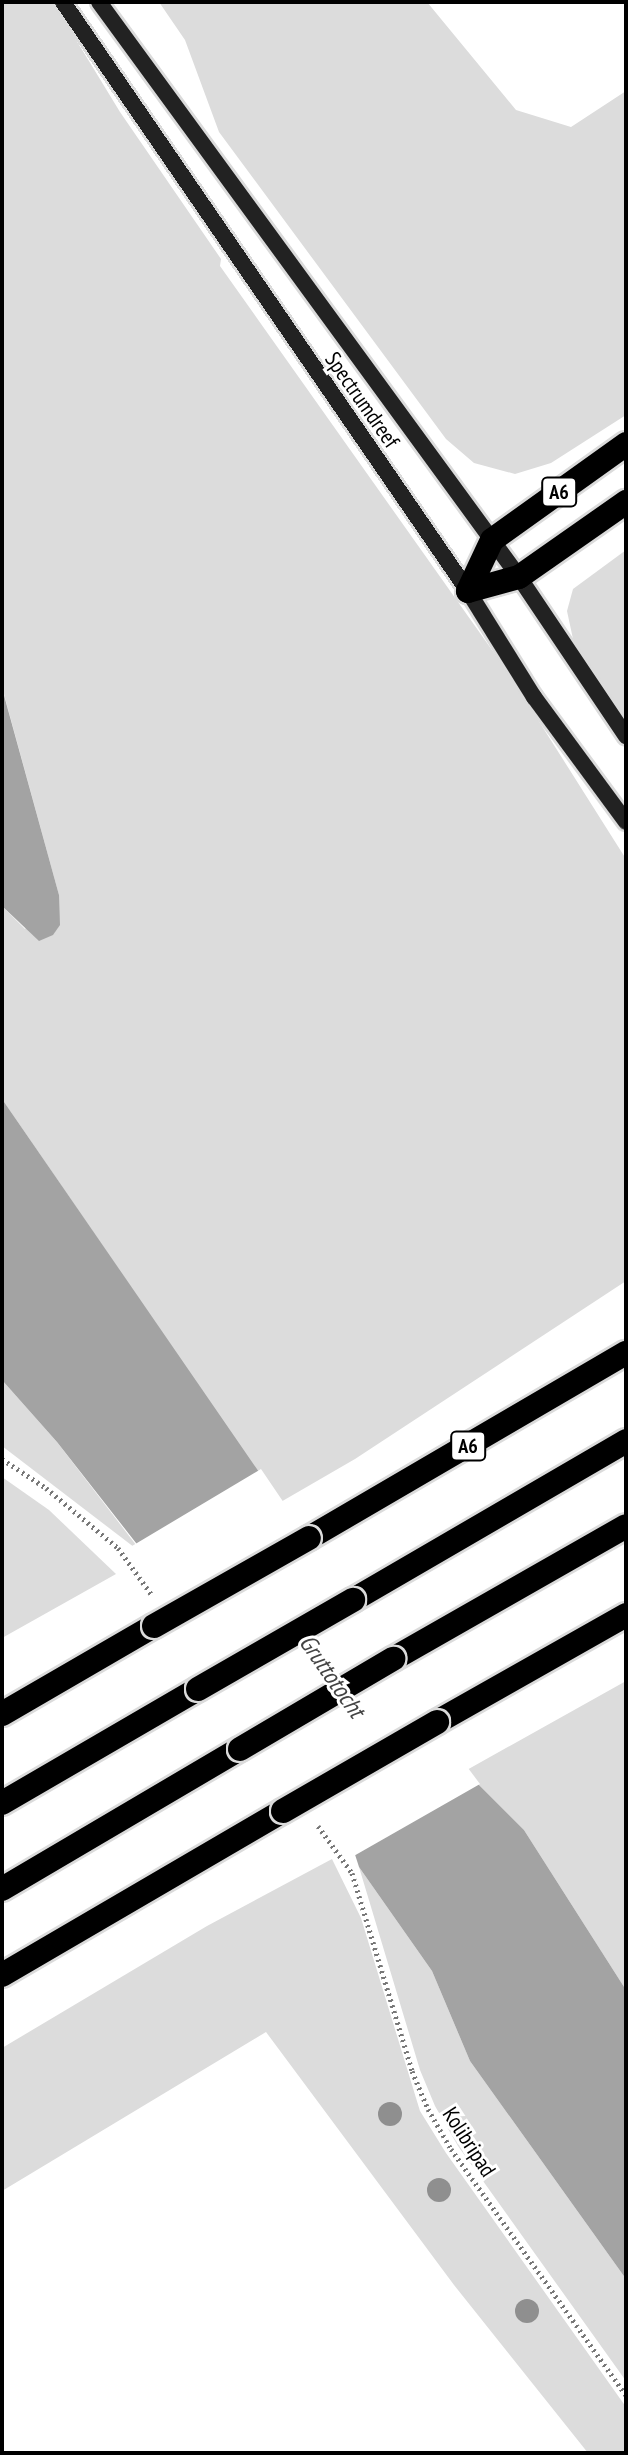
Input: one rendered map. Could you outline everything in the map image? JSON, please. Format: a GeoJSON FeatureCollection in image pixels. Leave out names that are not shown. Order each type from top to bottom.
{"type":"FeatureCollection","features":[{"type":"Feature","properties":{"kind":"highway","name":"A6"},"geometry":{"type":"LineString","coordinates":[[492,540],[626,444]]}},
{"type":"Feature","properties":{"kind":"highway","name":"A6"},"geometry":{"type":"LineString","coordinates":[[519,577],[626,502]]}},
{"type":"Feature","properties":{"kind":"highway"},"geometry":{"type":"LineString","coordinates":[[468,591],[492,540]]}},
{"type":"Feature","properties":{"kind":"highway"},"geometry":{"type":"LineString","coordinates":[[468,591],[519,577]]}},
{"type":"Feature","properties":{"kind":"highway","name":"A6"},"geometry":{"type":"LineString","coordinates":[[2,1714],[626,1353]]}},
{"type":"Feature","properties":{"kind":"highway"},"geometry":{"type":"LineString","coordinates":[[2,1803],[626,1441]]}},
{"type":"Feature","properties":{"kind":"highway"},"geometry":{"type":"LineString","coordinates":[[2,1889],[626,1526]]}},
{"type":"Feature","properties":{"kind":"highway"},"geometry":{"type":"LineString","coordinates":[[2,1975],[626,1615]]}},
{"type":"Feature","properties":{"kind":"main road","name":"Spectrumdreef"},"geometry":{"type":"LineString","coordinates":[[63,2],[468,591],[534,697],[626,822]]}},
{"type":"Feature","properties":{"kind":"main road","name":"Spectrumdreef"},"geometry":{"type":"LineString","coordinates":[[99,2],[519,577],[626,736]]}},
{"type":"Feature","properties":{"kind":"path","name":"Kolibripad"},"geometry":{"type":"LineString","coordinates":[[352,1873],[412,2071],[428,2109],[451,2149],[626,2395]]}},
{"type":"Feature","properties":{"kind":"shaded area"},"geometry":{"type":"Polygon","coordinates":[[[2,2],[53,2],[120,112],[221,259],[220,266],[509,674],[626,859],[626,1281],[355,1459],[279,1503],[2,1099],[2,906],[25,929],[59,895],[2,687],[2,2]]]}},
{"type":"Feature","properties":{"kind":"shaded area"},"geometry":{"type":"Polygon","coordinates":[[[159,2],[427,2],[516,110],[571,127],[626,91],[626,415],[551,463],[515,474],[474,463],[446,439],[219,132],[185,40],[159,2]]]}},
{"type":"Feature","properties":{"kind":"shaded area"},"geometry":{"type":"Polygon","coordinates":[[[626,550],[626,721],[573,639],[567,611],[573,589],[626,550]]]}},
{"type":"Feature","properties":{"kind":"shaded area"},"geometry":{"type":"Polygon","coordinates":[[[2,1380],[57,1442],[143,1554],[2,1446],[2,1380]]]}},
{"type":"Feature","properties":{"kind":"shaded area"},"geometry":{"type":"Polygon","coordinates":[[[2,1477],[49,1510],[116,1574],[2,1638],[2,1477]]]}},
{"type":"Feature","properties":{"kind":"shaded area"},"geometry":{"type":"Polygon","coordinates":[[[626,1681],[626,1990],[524,1830],[465,1771],[626,1681]]]}},
{"type":"Feature","properties":{"kind":"shaded area"},"geometry":{"type":"Polygon","coordinates":[[[332,1859],[361,1918],[420,2111],[446,2153],[626,2407],[626,2453],[588,2453],[454,2285],[266,2032],[2,2191],[2,2048],[207,1926],[332,1859]]]}},
{"type":"Feature","properties":{"kind":"shaded area"},"geometry":{"type":"Polygon","coordinates":[[[359,1867],[432,1971],[470,2061],[626,2279],[626,2381],[458,2146],[435,2106],[420,2070],[359,1867]]]}},
{"type":"Feature","properties":{"kind":"water"},"geometry":{"type":"Polygon","coordinates":[[[2,688],[59,895],[60,925],[53,935],[39,941],[2,906],[2,688]]]}},
{"type":"Feature","properties":{"kind":"water","name":"Gruttotocht"},"geometry":{"type":"Polygon","coordinates":[[[2,1099],[465,1771],[524,1830],[626,1990],[626,2279],[470,2061],[432,1971],[359,1867],[349,1836],[208,1635],[57,1442],[2,1380],[2,1099]]]}},
{"type":"Feature","properties":{"kind":"pier"},"geometry":{"type":"Polygon","coordinates":[[[261,1469],[423,1708],[480,1784],[352,1857],[345,1838],[204,1637],[153,1582],[132,1546],[261,1469]]]}}]}
